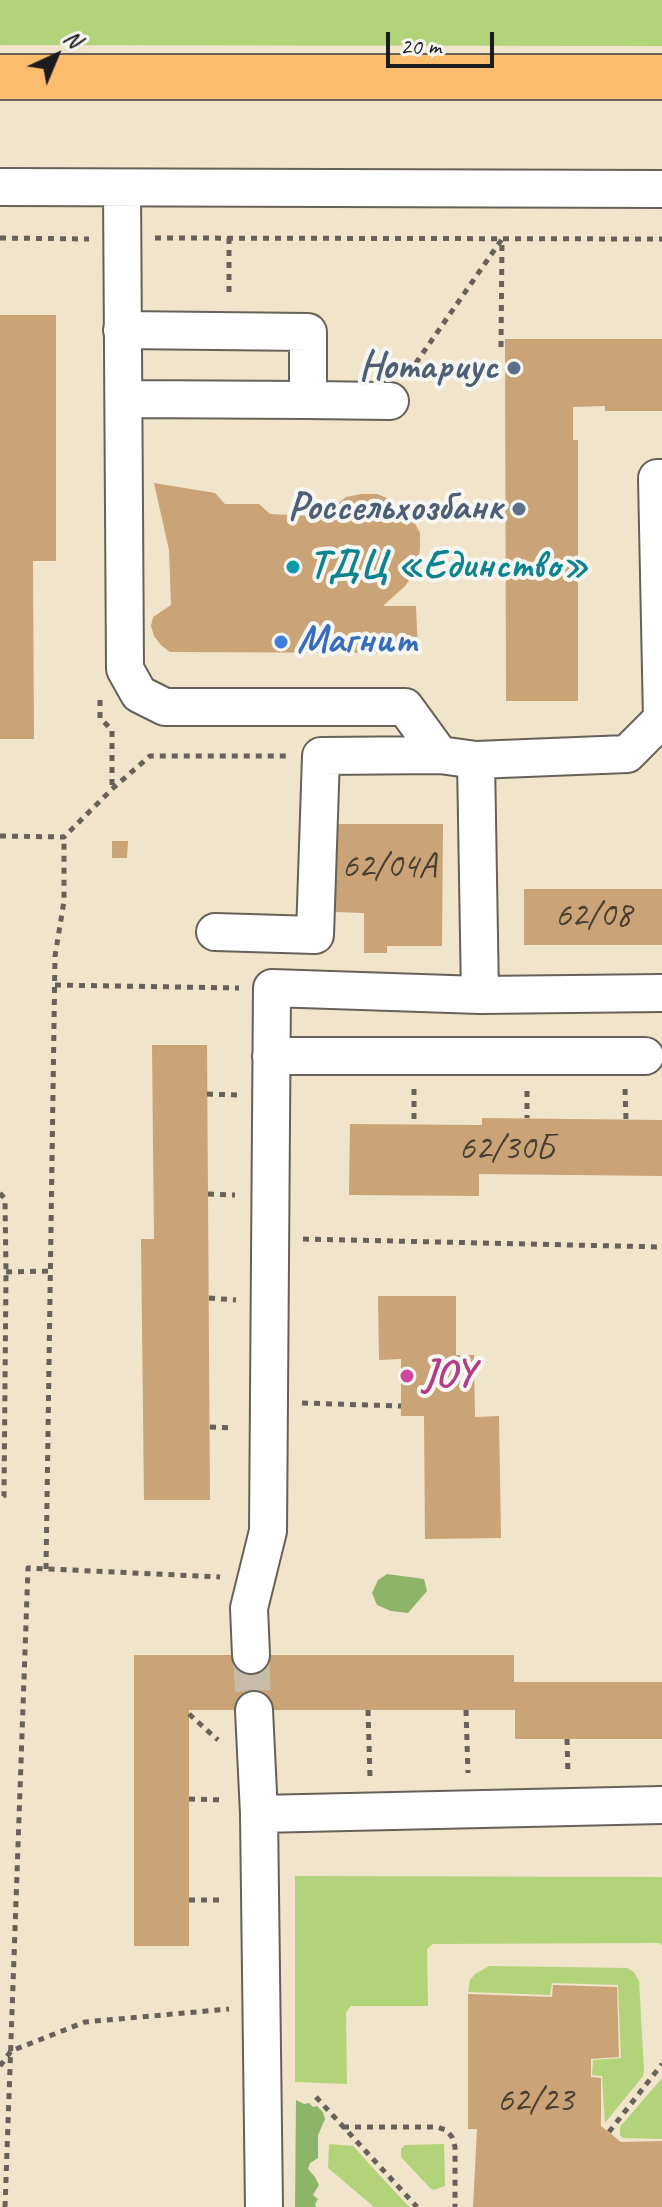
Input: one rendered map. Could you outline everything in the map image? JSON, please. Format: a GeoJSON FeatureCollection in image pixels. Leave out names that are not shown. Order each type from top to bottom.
{"type":"FeatureCollection","features":[{"type":"Feature","properties":{"kind":"main road"},"geometry":{"type":"LineString","coordinates":[[0,77],[662,77]]}},
{"type":"Feature","properties":{"kind":"street"},"geometry":{"type":"LineString","coordinates":[[0,187],[662,189]]}},
{"type":"Feature","properties":{"kind":"street"},"geometry":{"type":"LineString","coordinates":[[122,188],[125,669],[139,694],[165,707],[405,707],[440,755]]}},
{"type":"Feature","properties":{"kind":"street"},"geometry":{"type":"LineString","coordinates":[[122,330],[308,332],[308,400]]}},
{"type":"Feature","properties":{"kind":"street"},"geometry":{"type":"LineString","coordinates":[[124,399],[390,401]]}},
{"type":"Feature","properties":{"kind":"street"},"geometry":{"type":"LineString","coordinates":[[215,932],[315,935],[321,756],[440,755],[476,760],[627,754],[662,719],[657,478],[662,478]]}},
{"type":"Feature","properties":{"kind":"street"},"geometry":{"type":"LineString","coordinates":[[476,760],[480,995]]}},
{"type":"Feature","properties":{"kind":"street"},"geometry":{"type":"LineString","coordinates":[[251,1655],[249,1608],[268,1531],[272,988],[480,995],[662,993]]}},
{"type":"Feature","properties":{"kind":"street"},"geometry":{"type":"LineString","coordinates":[[271,1056],[645,1056]]}},
{"type":"Feature","properties":{"kind":"street"},"geometry":{"type":"LineString","coordinates":[[254,1710],[259,1814],[264,2207]]}},
{"type":"Feature","properties":{"kind":"street"},"geometry":{"type":"LineString","coordinates":[[259,1814],[662,1805]]}},
{"type":"Feature","properties":{"kind":"path"},"geometry":{"type":"LineString","coordinates":[[0,238],[662,239]]}},
{"type":"Feature","properties":{"kind":"path"},"geometry":{"type":"LineString","coordinates":[[229,238],[229,331]]}},
{"type":"Feature","properties":{"kind":"path"},"geometry":{"type":"LineString","coordinates":[[501,347],[502,239]]}},
{"type":"Feature","properties":{"kind":"path"},"geometry":{"type":"LineString","coordinates":[[390,401],[502,239]]}},
{"type":"Feature","properties":{"kind":"path"},"geometry":{"type":"LineString","coordinates":[[112,730],[112,789]]}},
{"type":"Feature","properties":{"kind":"path"},"geometry":{"type":"LineString","coordinates":[[46,1569],[55,956],[64,901],[64,837],[150,756],[321,756]]}},
{"type":"Feature","properties":{"kind":"path"},"geometry":{"type":"LineString","coordinates":[[0,836],[64,837]]}},
{"type":"Feature","properties":{"kind":"path"},"geometry":{"type":"LineString","coordinates":[[55,985],[272,988]]}},
{"type":"Feature","properties":{"kind":"path"},"geometry":{"type":"LineString","coordinates":[[0,1193],[5,1199],[6,1272],[4,1496],[0,1500]]}},
{"type":"Feature","properties":{"kind":"path"},"geometry":{"type":"LineString","coordinates":[[270,1238],[662,1247]]}},
{"type":"Feature","properties":{"kind":"path"},"geometry":{"type":"LineString","coordinates":[[6,1272],[51,1271]]}},
{"type":"Feature","properties":{"kind":"path"},"geometry":{"type":"LineString","coordinates":[[330,1403],[401,1406]]}},
{"type":"Feature","properties":{"kind":"path"},"geometry":{"type":"LineString","coordinates":[[5,2207],[28,1568],[257,1579]]}},
{"type":"Feature","properties":{"kind":"path"},"geometry":{"type":"LineString","coordinates":[[368,1710],[370,1812]]}},
{"type":"Feature","properties":{"kind":"path"},"geometry":{"type":"LineString","coordinates":[[466,1710],[469,1810]]}},
{"type":"Feature","properties":{"kind":"path"},"geometry":{"type":"LineString","coordinates":[[0,2066],[11,2051],[85,2022],[261,2006]]}},
{"type":"Feature","properties":{"kind":"path"},"geometry":{"type":"LineString","coordinates":[[609,2132],[662,2064]]}},
{"type":"Feature","properties":{"kind":"path"},"geometry":{"type":"LineString","coordinates":[[316,2097],[417,2207]]}},
{"type":"Feature","properties":{"kind":"path"},"geometry":{"type":"LineString","coordinates":[[343,2127],[437,2127],[446,2130],[455,2147],[455,2207]]}},
{"type":"Feature","properties":{"kind":"green space"},"geometry":{"type":"Polygon","coordinates":[[[0,0],[662,0],[662,46],[0,45],[0,0]]]}},
{"type":"Feature","properties":{"kind":"green space"},"geometry":{"type":"Polygon","coordinates":[[[387,1574],[424,1579],[427,1591],[408,1613],[377,1605],[372,1593],[378,1580],[387,1574]]]}},
{"type":"Feature","properties":{"kind":"green space"},"geometry":{"type":"Polygon","coordinates":[[[295,1876],[662,1877],[662,1945],[433,1944],[427,1949],[428,2006],[351,2006],[346,2012],[347,2084],[295,2082],[295,1876]]]}},
{"type":"Feature","properties":{"kind":"green space"},"geometry":{"type":"Polygon","coordinates":[[[489,1966],[627,1968],[634,1972],[639,1981],[643,2076],[605,2123],[602,2076],[592,2075],[593,2060],[621,2058],[618,1985],[552,1983],[550,1995],[468,1992],[470,1980],[489,1966]]]}},
{"type":"Feature","properties":{"kind":"green space"},"geometry":{"type":"Polygon","coordinates":[[[662,2078],[662,2139],[623,2138],[620,2127],[662,2078]]]}},
{"type":"Feature","properties":{"kind":"green space"},"geometry":{"type":"Polygon","coordinates":[[[296,2100],[317,2106],[325,2119],[318,2135],[318,2158],[310,2163],[308,2169],[319,2185],[313,2195],[318,2199],[316,2207],[295,2207],[296,2100]]]}},
{"type":"Feature","properties":{"kind":"green space"},"geometry":{"type":"Polygon","coordinates":[[[329,2144],[353,2146],[409,2207],[374,2207],[328,2168],[329,2144]]]}},
{"type":"Feature","properties":{"kind":"green space"},"geometry":{"type":"Polygon","coordinates":[[[444,2144],[445,2186],[434,2190],[401,2157],[401,2149],[405,2145],[444,2144]]]}},
{"type":"Feature","properties":{"kind":"building"},"geometry":{"type":"Polygon","coordinates":[[[0,315],[56,315],[56,561],[33,561],[34,739],[0,739],[0,315]]]}},
{"type":"Feature","properties":{"kind":"building"},"geometry":{"type":"Polygon","coordinates":[[[505,339],[662,339],[662,411],[605,411],[605,406],[573,407],[573,440],[578,440],[578,701],[506,701],[505,339]]]}},
{"type":"Feature","properties":{"kind":"building","name":"ТДЦ «Единство»"},"geometry":{"type":"Polygon","coordinates":[[[154,483],[215,493],[225,504],[259,504],[270,514],[312,516],[322,507],[333,508],[346,497],[361,494],[377,494],[392,500],[413,520],[420,533],[419,560],[405,586],[383,606],[416,606],[418,653],[170,652],[154,636],[151,626],[153,617],[171,605],[169,550],[154,483]]]}},
{"type":"Feature","properties":{"kind":"building"},"geometry":{"type":"Polygon","coordinates":[[[335,824],[443,824],[442,946],[387,946],[387,953],[364,953],[364,913],[335,912],[335,824]]]}},
{"type":"Feature","properties":{"kind":"building"},"geometry":{"type":"Polygon","coordinates":[[[112,841],[128,841],[127,858],[112,858],[112,841]]]}},
{"type":"Feature","properties":{"kind":"building"},"geometry":{"type":"Polygon","coordinates":[[[524,889],[662,889],[662,945],[524,945],[524,889]]]}},
{"type":"Feature","properties":{"kind":"building"},"geometry":{"type":"Polygon","coordinates":[[[152,1045],[207,1045],[210,1500],[144,1500],[141,1239],[154,1239],[152,1045]]]}},
{"type":"Feature","properties":{"kind":"building"},"geometry":{"type":"Polygon","coordinates":[[[482,1118],[662,1120],[662,1176],[479,1174],[479,1196],[349,1195],[350,1124],[482,1125],[482,1118]]]}},
{"type":"Feature","properties":{"kind":"building"},"geometry":{"type":"Polygon","coordinates":[[[378,1296],[456,1296],[456,1355],[474,1355],[475,1417],[499,1416],[501,1538],[425,1539],[424,1416],[401,1416],[401,1359],[379,1360],[378,1296]]]}},
{"type":"Feature","properties":{"kind":"building"},"geometry":{"type":"Polygon","coordinates":[[[134,1655],[514,1655],[514,1682],[662,1682],[662,1739],[515,1739],[515,1710],[189,1710],[189,1946],[134,1946],[134,1655]]]}},
{"type":"Feature","properties":{"kind":"building"},"geometry":{"type":"Polygon","coordinates":[[[553,1985],[617,1987],[619,2057],[591,2059],[591,2077],[601,2078],[601,2126],[621,2142],[662,2141],[662,2207],[473,2207],[477,2129],[468,2129],[468,1994],[552,1997],[553,1985]]]}},
{"type":"Feature","properties":{"kind":"tunnel"},"geometry":{"type":"LineString","coordinates":[[251,1655],[254,1710]]}},
{"type":"Feature","properties":{"kind":"place","name":"Нотариус"},"geometry":{"type":"Point","coordinates":[514,368]}},
{"type":"Feature","properties":{"kind":"place","name":"Россельхозбанк"},"geometry":{"type":"Point","coordinates":[519,509]}},
{"type":"Feature","properties":{"kind":"place","name":"ТДЦ «Единство»"},"geometry":{"type":"Point","coordinates":[293,567]}},
{"type":"Feature","properties":{"kind":"place","name":"Магнит"},"geometry":{"type":"Point","coordinates":[281,642]}},
{"type":"Feature","properties":{"kind":"place","name":"JOY"},"geometry":{"type":"Point","coordinates":[407,1376]}}]}
